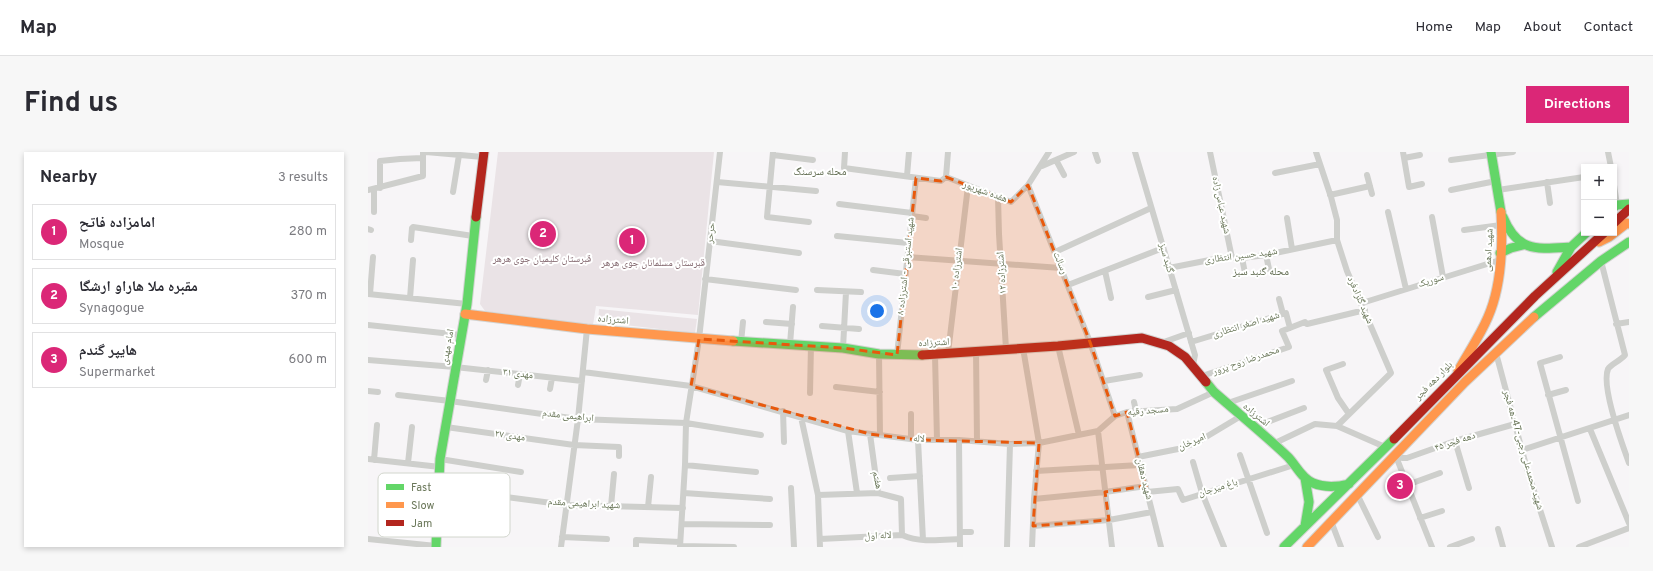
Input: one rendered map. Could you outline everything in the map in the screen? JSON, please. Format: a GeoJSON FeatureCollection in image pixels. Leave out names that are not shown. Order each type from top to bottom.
{"type":"FeatureCollection","features":[{"type":"Feature","properties":{"kind":"main road"},"geometry":{"type":"LineString","coordinates":[[1492,154],[1501,210]]}},
{"type":"Feature","properties":{"kind":"main road","name":"امام مهدی"},"geometry":{"type":"LineString","coordinates":[[439,473],[455,366],[467,304],[473,236],[484,155]]}},
{"type":"Feature","properties":{"kind":"main road"},"geometry":{"type":"LineString","coordinates":[[1617,206],[1629,204]]}},
{"type":"Feature","properties":{"kind":"main road"},"geometry":{"type":"LineString","coordinates":[[1617,220],[1629,209]]}},
{"type":"Feature","properties":{"kind":"main road","name":"شهید ادهمی"},"geometry":{"type":"LineString","coordinates":[[1457,373],[1488,318],[1495,295],[1500,256],[1501,210]]}},
{"type":"Feature","properties":{"kind":"main road","name":"شهید ادهمی"},"geometry":{"type":"LineString","coordinates":[[1501,210],[1505,223],[1512,236],[1523,245]]}},
{"type":"Feature","properties":{"kind":"main road"},"geometry":{"type":"LineString","coordinates":[[1589,248],[1609,237],[1627,223],[1629,224]]}},
{"type":"Feature","properties":{"kind":"main road"},"geometry":{"type":"LineString","coordinates":[[1551,281],[1571,247],[1583,236]]}},
{"type":"Feature","properties":{"kind":"main road","name":"بلوار دهه فجر"},"geometry":{"type":"LineString","coordinates":[[1284,547],[1349,484],[1457,373],[1551,281],[1601,236]]}},
{"type":"Feature","properties":{"kind":"main road"},"geometry":{"type":"LineString","coordinates":[[1307,547],[1465,382],[1545,306],[1601,261],[1629,242]]}},
{"type":"Feature","properties":{"kind":"main road"},"geometry":{"type":"LineString","coordinates":[[1500,256],[1507,248],[1515,246],[1523,245],[1538,248],[1571,247]]}},
{"type":"Feature","properties":{"kind":"main road","name":"اشترزاده"},"geometry":{"type":"LineString","coordinates":[[465,314],[699,339],[811,345],[897,355],[935,355],[1142,338],[1161,343],[1185,356],[1225,404],[1273,444],[1294,464],[1305,478],[1313,483],[1324,486],[1337,487],[1349,484]]}},
{"type":"Feature","properties":{"kind":"main road"},"geometry":{"type":"LineString","coordinates":[[1305,478],[1310,502],[1306,526]]}},
{"type":"Feature","properties":{"kind":"main road","name":"امام مهدی"},"geometry":{"type":"LineString","coordinates":[[436,537],[436,547]]}},
{"type":"Feature","properties":{"kind":"street"},"geometry":{"type":"LineString","coordinates":[[426,152],[459,155],[484,155]]}},
{"type":"Feature","properties":{"kind":"street","name":"حرحر"},"geometry":{"type":"LineString","coordinates":[[680,545],[684,493],[686,423],[699,339],[720,152]]}},
{"type":"Feature","properties":{"kind":"street"},"geometry":{"type":"LineString","coordinates":[[845,152],[844,168],[942,181],[946,177],[948,152]]}},
{"type":"Feature","properties":{"kind":"street"},"geometry":{"type":"LineString","coordinates":[[907,176],[909,152]]}},
{"type":"Feature","properties":{"kind":"street","name":"هفده شهریور"},"geometry":{"type":"LineString","coordinates":[[946,177],[1011,202],[1028,185],[1042,166],[1049,152]]}},
{"type":"Feature","properties":{"kind":"street"},"geometry":{"type":"LineString","coordinates":[[1042,166],[1074,152]]}},
{"type":"Feature","properties":{"kind":"street"},"geometry":{"type":"LineString","coordinates":[[1095,152],[1098,161]]}},
{"type":"Feature","properties":{"kind":"street","name":"گنبد سبز"},"geometry":{"type":"LineString","coordinates":[[1134,152],[1195,355],[1193,365]]}},
{"type":"Feature","properties":{"kind":"street","name":"شهید عباس زاده"},"geometry":{"type":"LineString","coordinates":[[1210,152],[1232,258]]}},
{"type":"Feature","properties":{"kind":"street","name":"شهید گلزادفرد"},"geometry":{"type":"LineString","coordinates":[[1316,152],[1337,220],[1337,240],[1347,271],[1391,373],[1337,426]]}},
{"type":"Feature","properties":{"kind":"street"},"geometry":{"type":"LineString","coordinates":[[1451,160],[1513,152]]}},
{"type":"Feature","properties":{"kind":"street"},"geometry":{"type":"LineString","coordinates":[[1608,152],[1610,164]]}},
{"type":"Feature","properties":{"kind":"street"},"geometry":{"type":"LineString","coordinates":[[808,222],[767,217],[773,154],[813,160]]}},
{"type":"Feature","properties":{"kind":"street"},"geometry":{"type":"LineString","coordinates":[[374,189],[423,176],[422,155],[400,155],[380,162],[374,189],[374,212]]}},
{"type":"Feature","properties":{"kind":"street"},"geometry":{"type":"LineString","coordinates":[[453,192],[459,155]]}},
{"type":"Feature","properties":{"kind":"street"},"geometry":{"type":"LineString","coordinates":[[1420,155],[1403,155],[1409,187],[1422,184]]}},
{"type":"Feature","properties":{"kind":"street"},"geometry":{"type":"LineString","coordinates":[[1056,160],[1064,175]]}},
{"type":"Feature","properties":{"kind":"street"},"geometry":{"type":"LineString","coordinates":[[1275,173],[1320,164]]}},
{"type":"Feature","properties":{"kind":"street"},"geometry":{"type":"LineString","coordinates":[[1367,175],[1372,194]]}},
{"type":"Feature","properties":{"kind":"street"},"geometry":{"type":"LineString","coordinates":[[1498,190],[1581,177]]}},
{"type":"Feature","properties":{"kind":"street","name":"شهید استبرقی - اشترزاده ۸"},"geometry":{"type":"LineString","coordinates":[[897,355],[916,178]]}},
{"type":"Feature","properties":{"kind":"street"},"geometry":{"type":"LineString","coordinates":[[1451,190],[1496,181]]}},
{"type":"Feature","properties":{"kind":"street"},"geometry":{"type":"LineString","coordinates":[[717,182],[816,191]]}},
{"type":"Feature","properties":{"kind":"street"},"geometry":{"type":"LineString","coordinates":[[1547,182],[1550,203]]}},
{"type":"Feature","properties":{"kind":"street","name":"رسالت"},"geometry":{"type":"LineString","coordinates":[[1028,185],[1090,342],[1116,416]]}},
{"type":"Feature","properties":{"kind":"street","name":"اشترزاده ۱۰"},"geometry":{"type":"LineString","coordinates":[[948,353],[968,186]]}},
{"type":"Feature","properties":{"kind":"street"},"geometry":{"type":"LineString","coordinates":[[1330,195],[1370,186]]}},
{"type":"Feature","properties":{"kind":"street","name":"اشترزاده ۱۲"},"geometry":{"type":"LineString","coordinates":[[998,197],[1006,349]]}},
{"type":"Feature","properties":{"kind":"street"},"geometry":{"type":"LineString","coordinates":[[839,204],[912,214],[926,218]]}},
{"type":"Feature","properties":{"kind":"street"},"geometry":{"type":"LineString","coordinates":[[1055,252],[1151,208]]}},
{"type":"Feature","properties":{"kind":"street"},"geometry":{"type":"LineString","coordinates":[[1388,212],[1406,289]]}},
{"type":"Feature","properties":{"kind":"street"},"geometry":{"type":"LineString","coordinates":[[1432,217],[1444,277]]}},
{"type":"Feature","properties":{"kind":"street"},"geometry":{"type":"LineString","coordinates":[[1286,218],[1292,249]]}},
{"type":"Feature","properties":{"kind":"street"},"geometry":{"type":"LineString","coordinates":[[1464,230],[1501,225]]}},
{"type":"Feature","properties":{"kind":"street"},"geometry":{"type":"LineString","coordinates":[[410,240],[412,228],[473,236]]}},
{"type":"Feature","properties":{"kind":"street"},"geometry":{"type":"LineString","coordinates":[[837,236],[908,243]]}},
{"type":"Feature","properties":{"kind":"street","name":"شهید حسین انتظاری"},"geometry":{"type":"LineString","coordinates":[[1169,268],[1225,257],[1242,258],[1266,255],[1337,240]]}},
{"type":"Feature","properties":{"kind":"street"},"geometry":{"type":"LineString","coordinates":[[710,241],[799,253]]}},
{"type":"Feature","properties":{"kind":"street"},"geometry":{"type":"LineString","coordinates":[[1068,285],[1163,248]]}},
{"type":"Feature","properties":{"kind":"street"},"geometry":{"type":"LineString","coordinates":[[1266,255],[1269,269]]}},
{"type":"Feature","properties":{"kind":"street","name":"سوریک"},"geometry":{"type":"LineString","coordinates":[[1362,303],[1444,277],[1500,256]]}},
{"type":"Feature","properties":{"kind":"street"},"geometry":{"type":"LineString","coordinates":[[373,257],[369,294],[467,304]]}},
{"type":"Feature","properties":{"kind":"street"},"geometry":{"type":"LineString","coordinates":[[907,258],[1061,268]]}},
{"type":"Feature","properties":{"kind":"street"},"geometry":{"type":"LineString","coordinates":[[1242,258],[1245,273]]}},
{"type":"Feature","properties":{"kind":"street"},"geometry":{"type":"LineString","coordinates":[[410,298],[413,260]]}},
{"type":"Feature","properties":{"kind":"street"},"geometry":{"type":"LineString","coordinates":[[1601,261],[1625,355],[1620,361],[1609,367],[1606,375],[1614,420],[1627,451],[1629,463]]}},
{"type":"Feature","properties":{"kind":"street"},"geometry":{"type":"LineString","coordinates":[[873,270],[905,274]]}},
{"type":"Feature","properties":{"kind":"street"},"geometry":{"type":"LineString","coordinates":[[1104,271],[1111,298]]}},
{"type":"Feature","properties":{"kind":"street"},"geometry":{"type":"LineString","coordinates":[[705,279],[796,290]]}},
{"type":"Feature","properties":{"kind":"street"},"geometry":{"type":"LineString","coordinates":[[817,290],[861,292]]}},
{"type":"Feature","properties":{"kind":"street"},"geometry":{"type":"LineString","coordinates":[[1148,296],[1176,290]]}},
{"type":"Feature","properties":{"kind":"street"},"geometry":{"type":"LineString","coordinates":[[843,348],[846,292]]}},
{"type":"Feature","properties":{"kind":"street"},"geometry":{"type":"LineString","coordinates":[[1279,299],[1283,314]]}},
{"type":"Feature","properties":{"kind":"street"},"geometry":{"type":"LineString","coordinates":[[790,344],[793,307]]}},
{"type":"Feature","properties":{"kind":"street"},"geometry":{"type":"LineString","coordinates":[[1290,328],[1365,310]]}},
{"type":"Feature","properties":{"kind":"street","name":"شهید اصغر انتظاری"},"geometry":{"type":"LineString","coordinates":[[1191,342],[1286,313],[1290,328]]}},
{"type":"Feature","properties":{"kind":"street"},"geometry":{"type":"LineString","coordinates":[[741,342],[743,322]]}},
{"type":"Feature","properties":{"kind":"street"},"geometry":{"type":"LineString","coordinates":[[766,322],[792,324]]}},
{"type":"Feature","properties":{"kind":"street"},"geometry":{"type":"LineString","coordinates":[[1616,324],[1629,322]]}},
{"type":"Feature","properties":{"kind":"street"},"geometry":{"type":"LineString","coordinates":[[368,325],[461,335]]}},
{"type":"Feature","properties":{"kind":"street"},"geometry":{"type":"LineString","coordinates":[[822,326],[859,329]]}},
{"type":"Feature","properties":{"kind":"street"},"geometry":{"type":"LineString","coordinates":[[561,547],[578,419],[587,328]]}},
{"type":"Feature","properties":{"kind":"street","name":"محمدرضا روح پرور"},"geometry":{"type":"LineString","coordinates":[[1202,376],[1289,347],[1282,331],[1290,328]]}},
{"type":"Feature","properties":{"kind":"street"},"geometry":{"type":"LineString","coordinates":[[1161,343],[1188,333]]}},
{"type":"Feature","properties":{"kind":"street"},"geometry":{"type":"LineString","coordinates":[[810,393],[811,345]]}},
{"type":"Feature","properties":{"kind":"street"},"geometry":{"type":"LineString","coordinates":[[1058,346],[1079,435]]}},
{"type":"Feature","properties":{"kind":"street"},"geometry":{"type":"LineString","coordinates":[[1023,348],[1039,443],[1034,499],[1032,547]]}},
{"type":"Feature","properties":{"kind":"street"},"geometry":{"type":"LineString","coordinates":[[976,351],[977,441]]}},
{"type":"Feature","properties":{"kind":"street","name":"شهید محمدعلی رجبی-47دهه فجر"},"geometry":{"type":"LineString","coordinates":[[1496,353],[1522,450],[1552,547]]}},
{"type":"Feature","properties":{"kind":"street"},"geometry":{"type":"LineString","coordinates":[[879,354],[880,435]]}},
{"type":"Feature","properties":{"kind":"street"},"geometry":{"type":"LineString","coordinates":[[935,355],[937,440]]}},
{"type":"Feature","properties":{"kind":"street"},"geometry":{"type":"LineString","coordinates":[[1560,357],[1540,363],[1578,501]]}},
{"type":"Feature","properties":{"kind":"street","name":"مهدی ۳۱"},"geometry":{"type":"LineString","coordinates":[[368,360],[455,366],[582,381]]}},
{"type":"Feature","properties":{"kind":"street"},"geometry":{"type":"LineString","coordinates":[[1343,364],[1326,370],[1338,398],[1350,414]]}},
{"type":"Feature","properties":{"kind":"street"},"geometry":{"type":"LineString","coordinates":[[486,380],[488,370]]}},
{"type":"Feature","properties":{"kind":"street","name":"لاله"},"geometry":{"type":"LineString","coordinates":[[582,372],[691,386],[783,411],[848,431],[915,440],[960,440],[1010,444],[1039,443]]}},
{"type":"Feature","properties":{"kind":"street"},"geometry":{"type":"LineString","coordinates":[[518,385],[520,374]]}},
{"type":"Feature","properties":{"kind":"street"},"geometry":{"type":"LineString","coordinates":[[1104,381],[1140,375]]}},
{"type":"Feature","properties":{"kind":"street"},"geometry":{"type":"LineString","coordinates":[[550,389],[552,378]]}},
{"type":"Feature","properties":{"kind":"street"},"geometry":{"type":"LineString","coordinates":[[1225,404],[1292,382]]}},
{"type":"Feature","properties":{"kind":"street"},"geometry":{"type":"LineString","coordinates":[[836,387],[880,392]]}},
{"type":"Feature","properties":{"kind":"street"},"geometry":{"type":"LineString","coordinates":[[1548,395],[1566,390]]}},
{"type":"Feature","properties":{"kind":"street"},"geometry":{"type":"LineString","coordinates":[[368,391],[378,392]]}},
{"type":"Feature","properties":{"kind":"street","name":"مسجد رقیه"},"geometry":{"type":"LineString","coordinates":[[1039,443],[1098,431],[1116,416],[1127,412],[1177,409],[1214,392]]}},
{"type":"Feature","properties":{"kind":"street","name":"ابراهیمی مقدم"},"geometry":{"type":"LineString","coordinates":[[398,395],[578,419],[686,423],[761,435]]}},
{"type":"Feature","properties":{"kind":"street"},"geometry":{"type":"LineString","coordinates":[[1134,402],[1136,411]]}},
{"type":"Feature","properties":{"kind":"street"},"geometry":{"type":"LineString","coordinates":[[1254,427],[1304,408]]}},
{"type":"Feature","properties":{"kind":"street"},"geometry":{"type":"LineString","coordinates":[[783,411],[784,442]]}},
{"type":"Feature","properties":{"kind":"street","name":"شهید دهقان"},"geometry":{"type":"LineString","coordinates":[[1127,412],[1161,547]]}},
{"type":"Feature","properties":{"kind":"street"},"geometry":{"type":"LineString","coordinates":[[911,414],[920,476],[923,540]]}},
{"type":"Feature","properties":{"kind":"street"},"geometry":{"type":"LineString","coordinates":[[1522,450],[1629,415]]}},
{"type":"Feature","properties":{"kind":"street","name":"امیرخان"},"geometry":{"type":"LineString","coordinates":[[1138,457],[1178,449],[1196,443],[1241,416]]}},
{"type":"Feature","properties":{"kind":"street"},"geometry":{"type":"LineString","coordinates":[[801,417],[818,495],[820,547]]}},
{"type":"Feature","properties":{"kind":"street"},"geometry":{"type":"LineString","coordinates":[[1273,444],[1315,424],[1337,426],[1385,447]]}},
{"type":"Feature","properties":{"kind":"street","name":"دهه فجر ۴۵"},"geometry":{"type":"LineString","coordinates":[[1396,454],[1402,458],[1408,458],[1455,441],[1515,424]]}},
{"type":"Feature","properties":{"kind":"street"},"geometry":{"type":"LineString","coordinates":[[377,425],[371,459],[408,463],[440,463],[521,472]]}},
{"type":"Feature","properties":{"kind":"street"},"geometry":{"type":"LineString","coordinates":[[408,463],[412,427]]}},
{"type":"Feature","properties":{"kind":"street","name":"مهدی ۲۷"},"geometry":{"type":"LineString","coordinates":[[446,427],[574,445],[619,447],[619,456]]}},
{"type":"Feature","properties":{"kind":"street"},"geometry":{"type":"LineString","coordinates":[[1590,429],[1629,523]]}},
{"type":"Feature","properties":{"kind":"street"},"geometry":{"type":"LineString","coordinates":[[848,431],[857,493]]}},
{"type":"Feature","properties":{"kind":"street"},"geometry":{"type":"LineString","coordinates":[[1098,431],[1112,547]]}},
{"type":"Feature","properties":{"kind":"street","name":"هفتم"},"geometry":{"type":"LineString","coordinates":[[870,434],[878,493],[901,498],[902,535]]}},
{"type":"Feature","properties":{"kind":"street"},"geometry":{"type":"LineString","coordinates":[[960,440],[960,547]]}},
{"type":"Feature","properties":{"kind":"street"},"geometry":{"type":"LineString","coordinates":[[1455,441],[1469,488]]}},
{"type":"Feature","properties":{"kind":"street"},"geometry":{"type":"LineString","coordinates":[[1007,547],[1010,444]]}},
{"type":"Feature","properties":{"kind":"street"},"geometry":{"type":"LineString","coordinates":[[1396,454],[1432,547]]}},
{"type":"Feature","properties":{"kind":"street"},"geometry":{"type":"LineString","coordinates":[[1240,455],[1266,533]]}},
{"type":"Feature","properties":{"kind":"street"},"geometry":{"type":"LineString","coordinates":[[1193,462],[1202,493],[1224,547]]}},
{"type":"Feature","properties":{"kind":"street","name":"باغ میرجان"},"geometry":{"type":"LineString","coordinates":[[1146,489],[1178,489],[1183,500],[1294,464]]}},
{"type":"Feature","properties":{"kind":"street"},"geometry":{"type":"LineString","coordinates":[[685,465],[756,472]]}},
{"type":"Feature","properties":{"kind":"street"},"geometry":{"type":"LineString","coordinates":[[1036,471],[1140,465]]}},
{"type":"Feature","properties":{"kind":"street"},"geometry":{"type":"LineString","coordinates":[[1407,485],[1440,473]]}},
{"type":"Feature","properties":{"kind":"street"},"geometry":{"type":"LineString","coordinates":[[611,506],[614,474]]}},
{"type":"Feature","properties":{"kind":"street"},"geometry":{"type":"LineString","coordinates":[[890,478],[920,476]]}},
{"type":"Feature","properties":{"kind":"street"},"geometry":{"type":"LineString","coordinates":[[648,507],[651,477]]}},
{"type":"Feature","properties":{"kind":"street"},"geometry":{"type":"LineString","coordinates":[[792,488],[794,547]]}},
{"type":"Feature","properties":{"kind":"street"},"geometry":{"type":"LineString","coordinates":[[1034,499],[1146,489]]}},
{"type":"Feature","properties":{"kind":"street"},"geometry":{"type":"LineString","coordinates":[[684,493],[770,499]]}},
{"type":"Feature","properties":{"kind":"street"},"geometry":{"type":"LineString","coordinates":[[818,495],[878,493]]}},
{"type":"Feature","properties":{"kind":"street"},"geometry":{"type":"LineString","coordinates":[[1357,494],[1378,537]]}},
{"type":"Feature","properties":{"kind":"street","name":"شهید ابراهیمی مقدم"},"geometry":{"type":"LineString","coordinates":[[510,497],[567,505],[683,508]]}},
{"type":"Feature","properties":{"kind":"street"},"geometry":{"type":"LineString","coordinates":[[1420,518],[1442,511]]}},
{"type":"Feature","properties":{"kind":"street"},"geometry":{"type":"LineString","coordinates":[[1033,526],[1109,520],[1152,512]]}},
{"type":"Feature","properties":{"kind":"street"},"geometry":{"type":"LineString","coordinates":[[1332,521],[1340,547]]}},
{"type":"Feature","properties":{"kind":"street"},"geometry":{"type":"LineString","coordinates":[[682,524],[770,525]]}},
{"type":"Feature","properties":{"kind":"street"},"geometry":{"type":"LineString","coordinates":[[1579,547],[1629,528]]}},
{"type":"Feature","properties":{"kind":"street"},"geometry":{"type":"LineString","coordinates":[[1498,529],[1503,547]]}},
{"type":"Feature","properties":{"kind":"street"},"geometry":{"type":"LineString","coordinates":[[960,532],[971,532]]}},
{"type":"Feature","properties":{"kind":"street","name":"لاله اول"},"geometry":{"type":"LineString","coordinates":[[820,539],[902,535],[911,539],[923,540],[960,539]]}},
{"type":"Feature","properties":{"kind":"street"},"geometry":{"type":"LineString","coordinates":[[562,537],[607,539]]}},
{"type":"Feature","properties":{"kind":"street"},"geometry":{"type":"LineString","coordinates":[[368,539],[436,547]]}},
{"type":"Feature","properties":{"kind":"street"},"geometry":{"type":"LineString","coordinates":[[1450,547],[1472,539]]}},
{"type":"Feature","properties":{"kind":"street"},"geometry":{"type":"LineString","coordinates":[[636,547],[636,540],[680,545],[734,547]]}},
{"type":"Feature","properties":{"kind":"street"},"geometry":{"type":"LineString","coordinates":[[936,540],[936,547]]}},
{"type":"Feature","properties":{"kind":"highlighted area"},"geometry":{"type":"Polygon","coordinates":[[[946,177],[1011,202],[1028,185],[1090,342],[1115,416],[1127,412],[1146,486],[1105,492],[1109,520],[1033,526],[1039,443],[918,440],[870,434],[691,386],[699,339],[843,348],[897,355],[916,178],[941,181],[946,177]]]}},
{"type":"Feature","properties":{"kind":"green space"},"geometry":{"type":"Polygon","coordinates":[[[498,152],[714,152],[698,315],[596,306],[593,325],[485,311],[480,304],[498,152]]]}},
{"type":"Feature","properties":{"kind":"green space"},"geometry":{"type":"Polygon","coordinates":[[[599,309],[697,319],[695,333],[598,322],[599,309]]]}},
{"type":"Feature","properties":{"kind":"traffic: fast"},"geometry":{"type":"LineString","coordinates":[[1491,152],[1501,212]]}},
{"type":"Feature","properties":{"kind":"traffic: fast"},"geometry":{"type":"LineString","coordinates":[[1617,205],[1629,204]]}},
{"type":"Feature","properties":{"kind":"traffic: fast"},"geometry":{"type":"LineString","coordinates":[[439,473],[440,459],[467,304],[476,217]]}},
{"type":"Feature","properties":{"kind":"traffic: fast"},"geometry":{"type":"LineString","coordinates":[[1503,217],[1509,229],[1522,243],[1538,248],[1571,247]]}},
{"type":"Feature","properties":{"kind":"traffic: fast"},"geometry":{"type":"LineString","coordinates":[[1557,272],[1571,247],[1583,236]]}},
{"type":"Feature","properties":{"kind":"traffic: fast"},"geometry":{"type":"LineString","coordinates":[[1534,317],[1601,261],[1629,242]]}},
{"type":"Feature","properties":{"kind":"traffic: fast"},"geometry":{"type":"LineString","coordinates":[[1500,253],[1523,245]]}},
{"type":"Feature","properties":{"kind":"traffic: fast"},"geometry":{"type":"LineString","coordinates":[[733,341],[843,348],[879,354],[922,355]]}},
{"type":"Feature","properties":{"kind":"traffic: fast"},"geometry":{"type":"LineString","coordinates":[[1206,382],[1214,392],[1288,457],[1302,475],[1309,481],[1318,485],[1326,486],[1349,484]]}},
{"type":"Feature","properties":{"kind":"traffic: fast"},"geometry":{"type":"LineString","coordinates":[[1284,547],[1394,439]]}},
{"type":"Feature","properties":{"kind":"traffic: fast"},"geometry":{"type":"LineString","coordinates":[[1305,478],[1309,502],[1305,526]]}},
{"type":"Feature","properties":{"kind":"traffic: fast"},"geometry":{"type":"LineString","coordinates":[[436,537],[436,547]]}},
{"type":"Feature","properties":{"kind":"traffic: slow"},"geometry":{"type":"LineString","coordinates":[[1458,371],[1478,338],[1493,305],[1499,279],[1502,239],[1501,212]]}},
{"type":"Feature","properties":{"kind":"traffic: slow"},"geometry":{"type":"LineString","coordinates":[[1599,242],[1609,237],[1627,223],[1629,224]]}},
{"type":"Feature","properties":{"kind":"traffic: slow"},"geometry":{"type":"LineString","coordinates":[[465,314],[587,329],[733,341]]}},
{"type":"Feature","properties":{"kind":"traffic: slow"},"geometry":{"type":"LineString","coordinates":[[1307,547],[1465,382],[1534,317]]}},
{"type":"Feature","properties":{"kind":"traffic: jam"},"geometry":{"type":"LineString","coordinates":[[476,217],[484,152]]}},
{"type":"Feature","properties":{"kind":"traffic: jam"},"geometry":{"type":"LineString","coordinates":[[1617,220],[1629,209]]}},
{"type":"Feature","properties":{"kind":"traffic: jam"},"geometry":{"type":"LineString","coordinates":[[1394,439],[1535,296],[1601,236]]}},
{"type":"Feature","properties":{"kind":"traffic: jam"},"geometry":{"type":"LineString","coordinates":[[922,355],[1058,346],[1142,338],[1169,346],[1185,357],[1206,382]]}},
{"type":"Feature","properties":{"kind":"place","name":"مقبره ملا هاراو ارشگا"},"geometry":{"type":"Point","coordinates":[543,234]}},
{"type":"Feature","properties":{"kind":"place","name":"امامزاده فاتح"},"geometry":{"type":"Point","coordinates":[632,241]}},
{"type":"Feature","properties":{"kind":"place","name":"هایپر گندم"},"geometry":{"type":"Point","coordinates":[1400,486]}},
{"type":"Feature","properties":{"kind":"district","name":"محله سرسنگ"},"geometry":{"type":"Point","coordinates":[820,172]}},
{"type":"Feature","properties":{"kind":"district","name":"محله گنبد سبز"},"geometry":{"type":"Point","coordinates":[1261,272]}},
{"type":"Feature","properties":{"kind":"park label","name":"قبرستان کلیمیان جوی هرهر"},"geometry":{"type":"Point","coordinates":[542,259]}},
{"type":"Feature","properties":{"kind":"park label","name":"قبرستان مسلمانان جوی هرهر"},"geometry":{"type":"Point","coordinates":[653,263]}}]}
